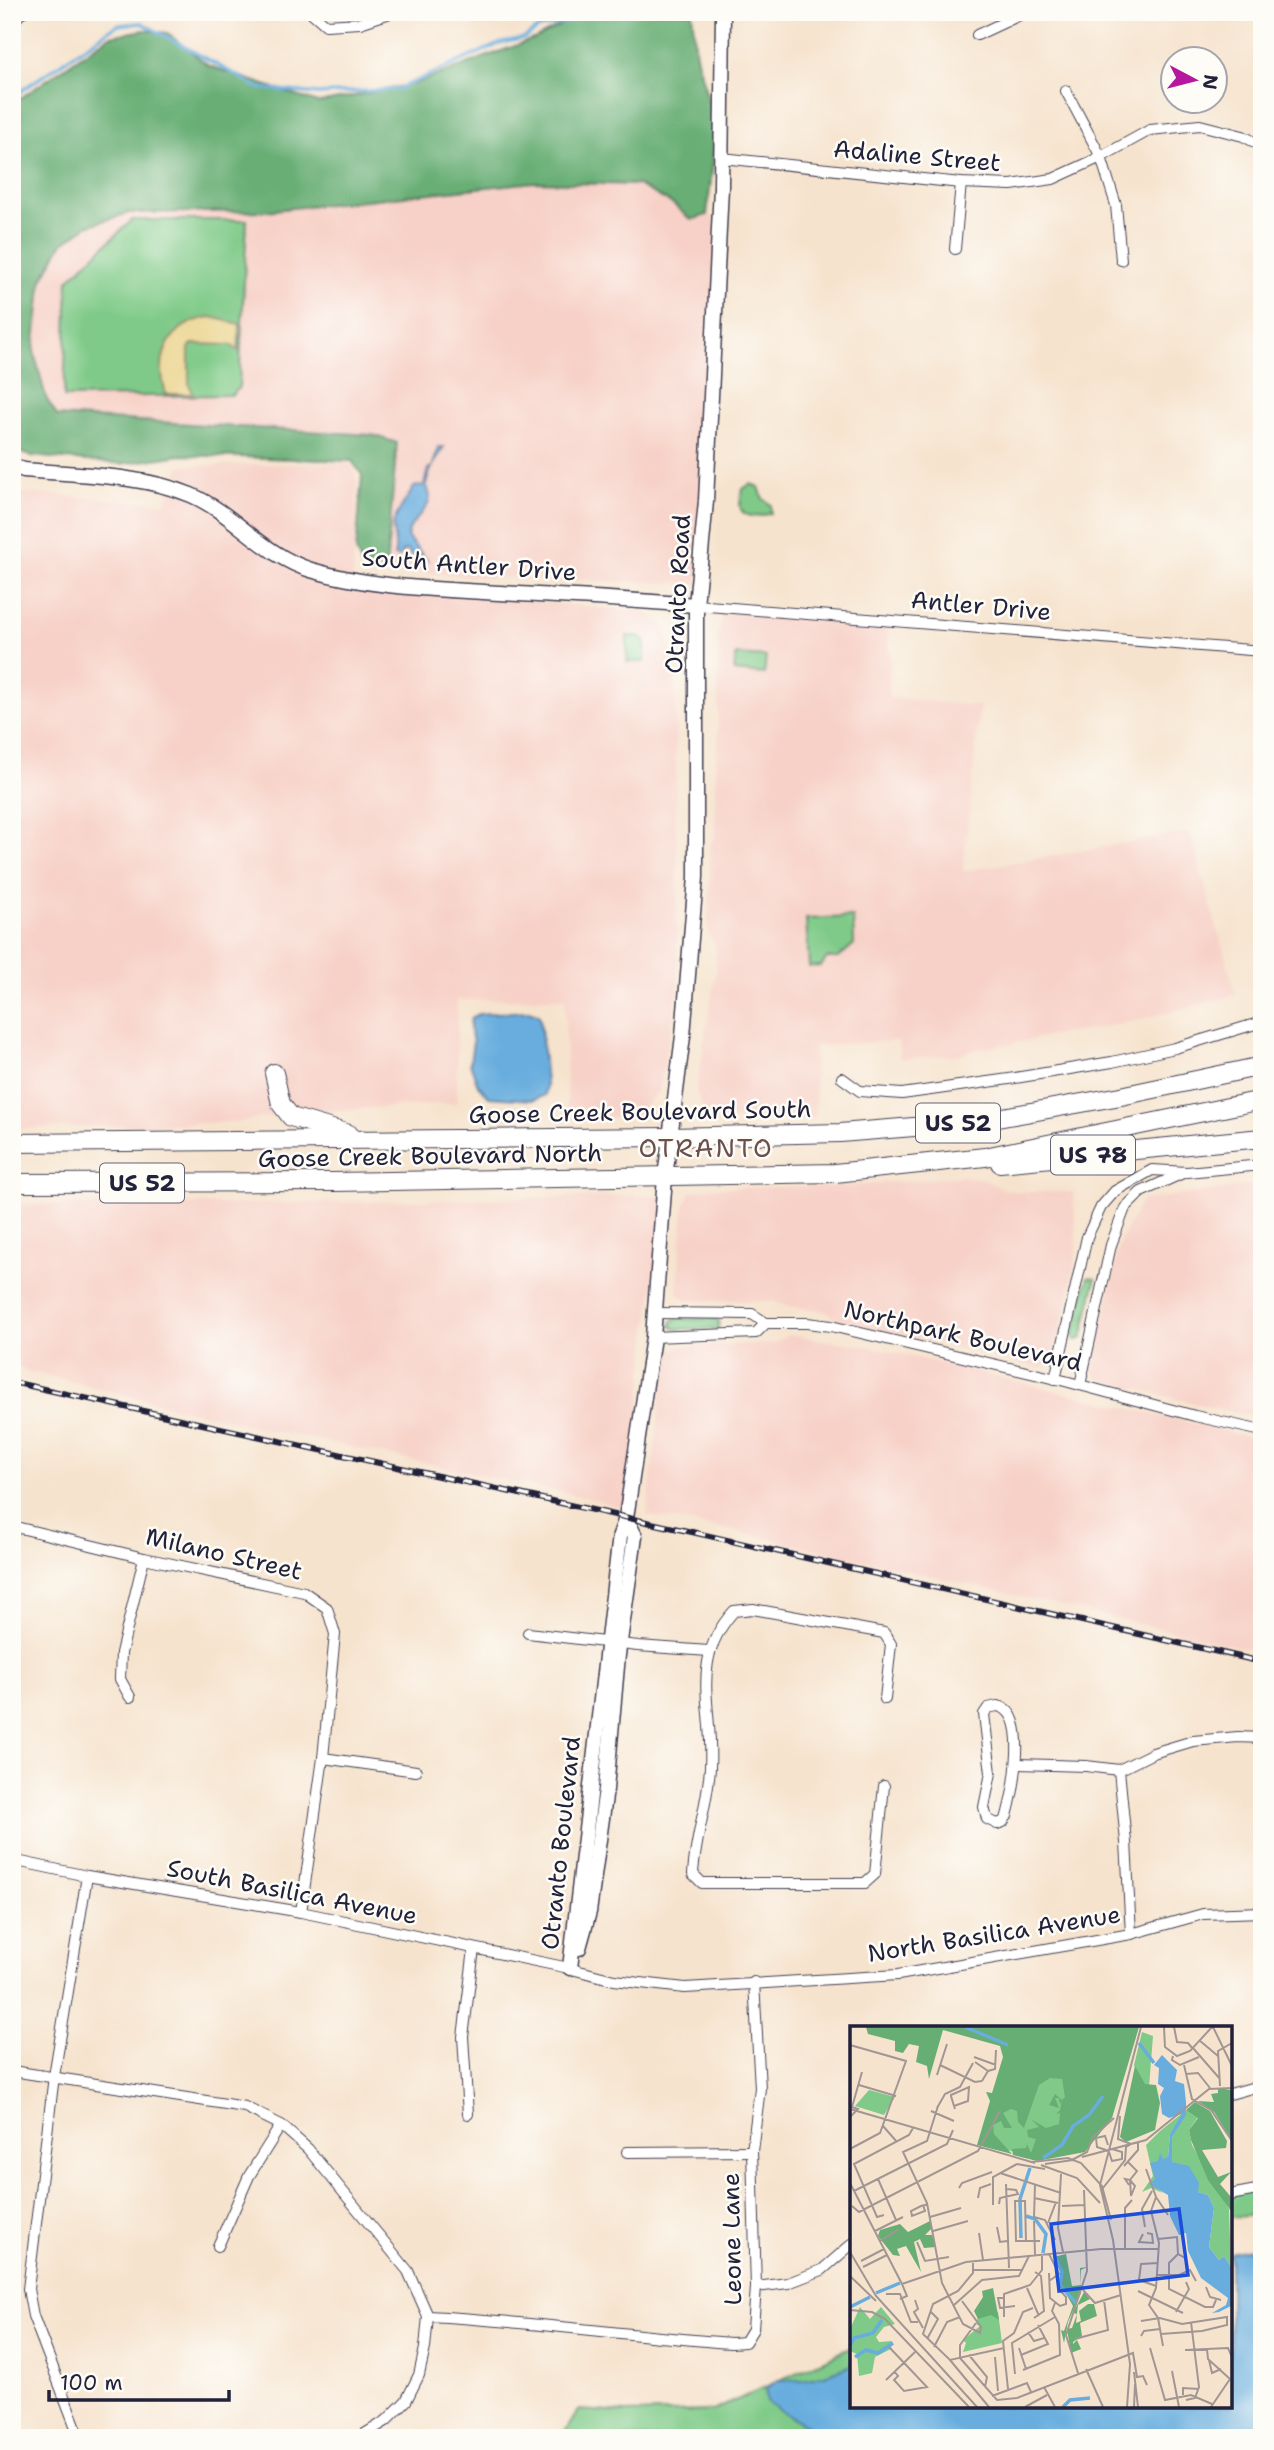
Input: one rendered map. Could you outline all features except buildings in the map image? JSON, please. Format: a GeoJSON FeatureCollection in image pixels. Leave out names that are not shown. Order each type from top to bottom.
{"type":"FeatureCollection","features":[{"type":"Feature","properties":{"kind":"highway","name":"Goose Creek Boulevard South"},"geometry":{"type":"LineString","coordinates":[[12,1143],[840,1133],[975,1122],[1121,1096],[1262,1065]]}},
{"type":"Feature","properties":{"kind":"highway"},"geometry":{"type":"LineString","coordinates":[[274,1073],[281,1104],[290,1116],[369,1140]]}},
{"type":"Feature","properties":{"kind":"highway","name":"Goose Creek Boulevard North"},"geometry":{"type":"LineString","coordinates":[[12,1183],[835,1173],[985,1157],[1262,1100]]}},
{"type":"Feature","properties":{"kind":"highway","name":"US 78"},"geometry":{"type":"LineString","coordinates":[[923,1164],[1005,1163],[1262,1138]]}},
{"type":"Feature","properties":{"kind":"street"},"geometry":{"type":"LineString","coordinates":[[12,20],[23,12]]}},
{"type":"Feature","properties":{"kind":"street"},"geometry":{"type":"LineString","coordinates":[[311,12],[326,24],[360,23],[393,12]]}},
{"type":"Feature","properties":{"kind":"street","name":"Otranto Road"},"geometry":{"type":"LineString","coordinates":[[665,1177],[682,1036],[696,877],[696,605],[706,501],[722,158],[723,12]]}},
{"type":"Feature","properties":{"kind":"street"},"geometry":{"type":"LineString","coordinates":[[977,35],[1026,12]]}},
{"type":"Feature","properties":{"kind":"street"},"geometry":{"type":"LineString","coordinates":[[1066,91],[1101,157],[1116,205],[1121,260]]}},
{"type":"Feature","properties":{"kind":"street","name":"Adaline Street"},"geometry":{"type":"LineString","coordinates":[[722,158],[961,183],[1011,185],[1053,179],[1150,130],[1200,125],[1243,136],[1262,146]]}},
{"type":"Feature","properties":{"kind":"street"},"geometry":{"type":"LineString","coordinates":[[955,249],[961,183]]}},
{"type":"Feature","properties":{"kind":"street","name":"South Antler Drive"},"geometry":{"type":"LineString","coordinates":[[12,466],[24,470],[161,485],[192,496],[221,512],[275,555],[310,570],[354,580],[432,589],[696,605]]}},
{"type":"Feature","properties":{"kind":"street","name":"Antler Drive"},"geometry":{"type":"LineString","coordinates":[[696,605],[1262,652]]}},
{"type":"Feature","properties":{"kind":"street"},"geometry":{"type":"LineString","coordinates":[[842,1078],[860,1091],[902,1094],[1112,1062],[1175,1048],[1262,1022]]}},
{"type":"Feature","properties":{"kind":"street"},"geometry":{"type":"LineString","coordinates":[[1055,1379],[1087,1237],[1101,1207],[1115,1191],[1152,1170],[1187,1172],[1262,1165]]}},
{"type":"Feature","properties":{"kind":"street"},"geometry":{"type":"LineString","coordinates":[[1080,1385],[1111,1245],[1125,1208],[1141,1192],[1187,1172]]}},
{"type":"Feature","properties":{"kind":"street","name":"Otranto Boulevard"},"geometry":{"type":"LineString","coordinates":[[567,1967],[613,1642],[620,1535],[626,1518],[653,1337],[665,1177]]}},
{"type":"Feature","properties":{"kind":"street"},"geometry":{"type":"LineString","coordinates":[[655,1313],[752,1314],[766,1323]]}},
{"type":"Feature","properties":{"kind":"street","name":"Northpark Boulevard"},"geometry":{"type":"LineString","coordinates":[[653,1337],[756,1333],[766,1323],[831,1326],[1262,1431]]}},
{"type":"Feature","properties":{"kind":"street","name":"Milano Street"},"geometry":{"type":"LineString","coordinates":[[12,1528],[304,1592],[327,1608],[335,1634],[323,1758],[301,1912]]}},
{"type":"Feature","properties":{"kind":"street"},"geometry":{"type":"LineString","coordinates":[[130,1697],[120,1679],[121,1653],[144,1558]]}},
{"type":"Feature","properties":{"kind":"street"},"geometry":{"type":"LineString","coordinates":[[884,1786],[875,1874],[865,1883],[702,1883],[693,1874],[694,1852],[706,1807],[710,1766],[705,1703],[709,1651],[720,1626],[734,1611],[753,1609],[884,1633],[891,1644],[885,1699]]}},
{"type":"Feature","properties":{"kind":"street"},"geometry":{"type":"LineString","coordinates":[[528,1633],[709,1651]]}},
{"type":"Feature","properties":{"kind":"street"},"geometry":{"type":"LineString","coordinates":[[1004,1707],[1010,1712],[1018,1765],[1007,1816],[1003,1822],[992,1822],[987,1819],[984,1807],[991,1773],[984,1719],[988,1708],[1004,1707]]}},
{"type":"Feature","properties":{"kind":"street"},"geometry":{"type":"LineString","coordinates":[[1018,1765],[1086,1766],[1119,1770],[1153,1753],[1194,1741],[1262,1738]]}},
{"type":"Feature","properties":{"kind":"street"},"geometry":{"type":"LineString","coordinates":[[323,1758],[416,1771]]}},
{"type":"Feature","properties":{"kind":"street"},"geometry":{"type":"LineString","coordinates":[[1119,1770],[1131,1934]]}},
{"type":"Feature","properties":{"kind":"street","name":"South Basilica Avenue"},"geometry":{"type":"LineString","coordinates":[[12,1860],[301,1912],[567,1967]]}},
{"type":"Feature","properties":{"kind":"street"},"geometry":{"type":"LineString","coordinates":[[80,2438],[33,2316],[28,2289],[54,2076],[87,1875]]}},
{"type":"Feature","properties":{"kind":"street","name":"North Basilica Avenue"},"geometry":{"type":"LineString","coordinates":[[567,1967],[614,1980],[685,1988],[898,1975],[1131,1934],[1203,1914],[1262,1912]]}},
{"type":"Feature","properties":{"kind":"street"},"geometry":{"type":"LineString","coordinates":[[468,2113],[463,2037],[474,1949]]}},
{"type":"Feature","properties":{"kind":"street","name":"Leone Lane"},"geometry":{"type":"LineString","coordinates":[[428,2316],[503,2320],[618,2334],[745,2343],[753,2329],[756,2287],[752,2151],[760,2088],[754,1982]]}},
{"type":"Feature","properties":{"kind":"street"},"geometry":{"type":"LineString","coordinates":[[12,2071],[245,2107],[281,2125],[308,2149],[408,2271],[428,2316],[419,2375],[405,2402],[386,2421],[358,2438]]}},
{"type":"Feature","properties":{"kind":"street"},"geometry":{"type":"LineString","coordinates":[[1232,2093],[1262,2085]]}},
{"type":"Feature","properties":{"kind":"street"},"geometry":{"type":"LineString","coordinates":[[218,2246],[249,2176],[281,2125]]}},
{"type":"Feature","properties":{"kind":"street"},"geometry":{"type":"LineString","coordinates":[[627,2152],[752,2151]]}},
{"type":"Feature","properties":{"kind":"street"},"geometry":{"type":"LineString","coordinates":[[1232,2191],[1262,2189]]}},
{"type":"Feature","properties":{"kind":"street"},"geometry":{"type":"LineString","coordinates":[[756,2287],[788,2283],[822,2270],[850,2246]]}},
{"type":"Feature","properties":{"kind":"shaded area"},"geometry":{"type":"Polygon","coordinates":[[[534,182],[638,185],[673,204],[691,220],[707,215],[719,218],[698,584],[480,577],[386,569],[396,443],[373,435],[57,416],[46,398],[34,351],[42,280],[62,244],[87,226],[129,213],[265,211],[534,182]]]}},
{"type":"Feature","properties":{"kind":"shaded area"},"geometry":{"type":"Polygon","coordinates":[[[348,463],[353,467],[357,481],[353,587],[642,611],[663,623],[675,666],[678,992],[659,1091],[635,1117],[567,1118],[565,998],[457,1000],[457,1103],[289,1113],[237,1122],[12,1129],[12,496],[23,493],[165,503],[181,466],[348,463]]]}},
{"type":"Feature","properties":{"kind":"shaded area"},"geometry":{"type":"Polygon","coordinates":[[[723,611],[873,626],[886,619],[891,660],[888,698],[980,706],[963,871],[1190,832],[1236,995],[1125,1023],[968,1051],[965,1054],[900,1059],[898,1041],[814,1046],[816,1118],[715,1119],[705,1115],[696,1091],[716,971],[716,947],[708,932],[718,747],[718,635],[723,611]]]}},
{"type":"Feature","properties":{"kind":"shaded area"},"geometry":{"type":"Polygon","coordinates":[[[966,1176],[983,1179],[1017,1192],[1073,1192],[1077,1248],[1071,1288],[1053,1362],[1041,1368],[836,1319],[819,1310],[772,1301],[687,1301],[677,1292],[684,1206],[691,1192],[709,1188],[847,1186],[966,1176]]]}},
{"type":"Feature","properties":{"kind":"shaded area"},"geometry":{"type":"Polygon","coordinates":[[[1262,1184],[1262,1418],[1097,1378],[1093,1371],[1120,1241],[1142,1200],[1262,1184]]]}},
{"type":"Feature","properties":{"kind":"shaded area"},"geometry":{"type":"Polygon","coordinates":[[[664,1195],[627,1509],[585,1497],[269,1430],[12,1367],[12,1205],[250,1204],[664,1195]]]}},
{"type":"Feature","properties":{"kind":"shaded area"},"geometry":{"type":"Polygon","coordinates":[[[788,1335],[867,1346],[1262,1440],[1262,1652],[731,1530],[647,1515],[665,1361],[670,1352],[682,1346],[774,1344],[788,1335]]]}},
{"type":"Feature","properties":{"kind":"green space"},"geometry":{"type":"Polygon","coordinates":[[[586,12],[692,12],[696,55],[713,118],[713,162],[707,215],[691,220],[673,204],[638,185],[534,182],[265,211],[129,213],[87,226],[62,244],[42,280],[34,351],[46,398],[57,416],[373,435],[397,443],[386,569],[362,566],[356,551],[362,475],[352,461],[181,455],[121,464],[31,456],[12,450],[12,104],[110,36],[144,30],[167,33],[209,66],[318,103],[414,84],[536,38],[586,12]]]}},
{"type":"Feature","properties":{"kind":"green space"},"geometry":{"type":"Polygon","coordinates":[[[132,220],[247,220],[239,387],[232,395],[64,397],[68,280],[132,220]]]}},
{"type":"Feature","properties":{"kind":"green space"},"geometry":{"type":"Polygon","coordinates":[[[750,484],[759,487],[763,499],[771,505],[771,513],[749,516],[742,511],[740,504],[743,489],[750,484]]]}},
{"type":"Feature","properties":{"kind":"green space"},"geometry":{"type":"Polygon","coordinates":[[[627,636],[640,636],[645,641],[645,662],[627,662],[627,636]]]}},
{"type":"Feature","properties":{"kind":"green space"},"geometry":{"type":"Polygon","coordinates":[[[736,655],[766,657],[764,674],[734,671],[736,655]]]}},
{"type":"Feature","properties":{"kind":"green space"},"geometry":{"type":"Polygon","coordinates":[[[853,917],[854,944],[838,958],[827,958],[821,966],[809,967],[806,919],[853,917]]]}},
{"type":"Feature","properties":{"kind":"green space"},"geometry":{"type":"Polygon","coordinates":[[[1088,1277],[1095,1278],[1095,1283],[1082,1338],[1076,1341],[1073,1336],[1088,1277]]]}},
{"type":"Feature","properties":{"kind":"green space"},"geometry":{"type":"Polygon","coordinates":[[[715,1318],[719,1321],[718,1329],[675,1329],[671,1326],[675,1319],[715,1318]]]}},
{"type":"Feature","properties":{"kind":"green space"},"geometry":{"type":"Polygon","coordinates":[[[1262,2185],[1262,2215],[1232,2217],[1232,2190],[1262,2185]]]}},
{"type":"Feature","properties":{"kind":"green space"},"geometry":{"type":"Polygon","coordinates":[[[850,2348],[850,2366],[842,2388],[865,2438],[556,2438],[566,2430],[579,2410],[626,2413],[713,2411],[850,2348]]]}},
{"type":"Feature","properties":{"kind":"sand"},"geometry":{"type":"Polygon","coordinates":[[[211,317],[240,324],[238,351],[231,345],[192,344],[189,348],[189,385],[194,394],[166,394],[162,367],[168,344],[185,326],[211,317]]]}},
{"type":"Feature","properties":{"kind":"water"},"geometry":{"type":"Polygon","coordinates":[[[439,447],[444,447],[428,478],[429,501],[410,527],[407,537],[427,560],[410,555],[409,551],[404,550],[399,557],[394,556],[395,518],[414,487],[424,485],[428,469],[432,467],[439,447]]]}},
{"type":"Feature","properties":{"kind":"water"},"geometry":{"type":"Polygon","coordinates":[[[528,1011],[538,1014],[540,1018],[545,1095],[533,1100],[489,1097],[478,1085],[470,1063],[473,1042],[471,1018],[479,1014],[528,1011]]]}},
{"type":"Feature","properties":{"kind":"water"},"geometry":{"type":"Polygon","coordinates":[[[1262,2246],[1262,2438],[821,2438],[819,2433],[767,2403],[766,2388],[778,2380],[816,2377],[850,2366],[850,2408],[1232,2408],[1232,2253],[1262,2246]]]}},
{"type":"Feature","properties":{"kind":"waterway"},"geometry":{"type":"LineString","coordinates":[[12,97],[117,25],[142,23],[259,88],[318,94],[398,89],[501,43],[524,38],[539,28],[573,21],[592,12]]}},
{"type":"Feature","properties":{"kind":"railway"},"geometry":{"type":"LineString","coordinates":[[12,1382],[692,1532],[1262,1662]]}},
{"type":"Feature","properties":{"kind":"district","name":"OTRANTO"},"geometry":{"type":"Point","coordinates":[706,1147]}}]}
